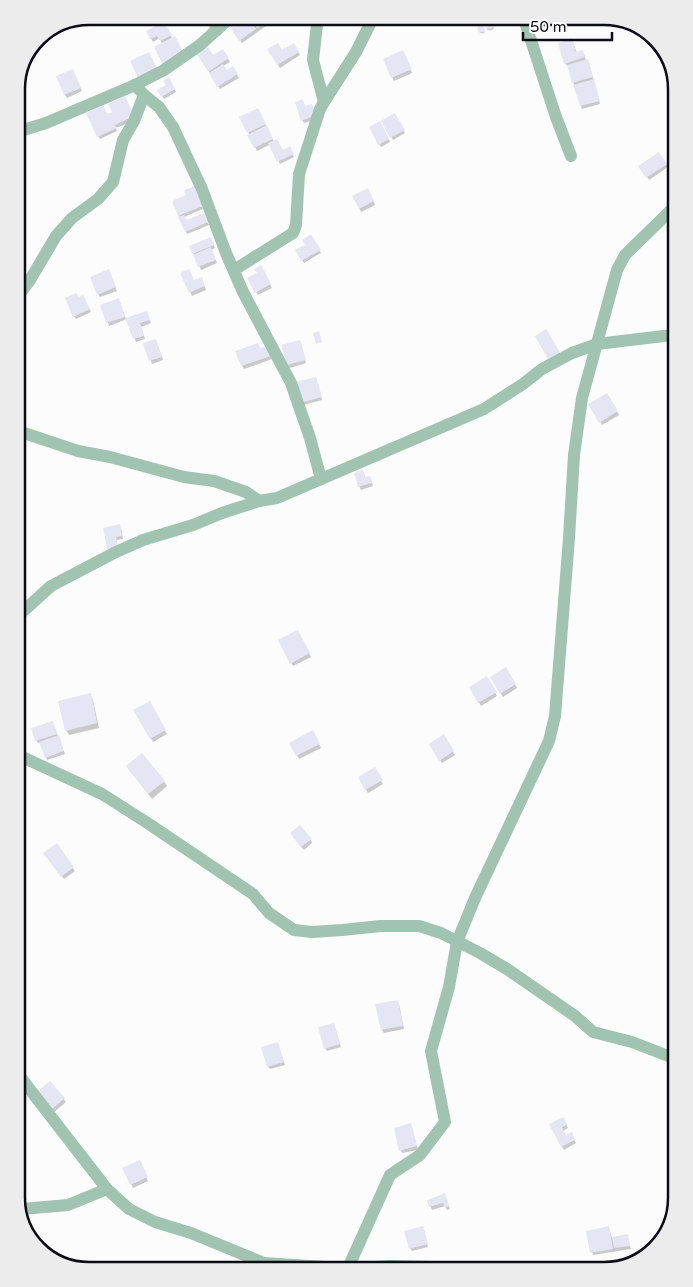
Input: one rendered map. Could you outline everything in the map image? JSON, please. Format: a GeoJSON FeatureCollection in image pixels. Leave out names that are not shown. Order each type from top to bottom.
{"type":"FeatureCollection","features":[{"type":"Feature","properties":{"kind":"street"},"geometry":{"type":"LineString","coordinates":[[215,25],[217,30]]}},
{"type":"Feature","properties":{"kind":"street"},"geometry":{"type":"LineString","coordinates":[[25,130],[140,90],[164,70],[200,45],[222,25]]}},
{"type":"Feature","properties":{"kind":"street"},"geometry":{"type":"LineString","coordinates":[[317,25],[314,60],[324,102]]}},
{"type":"Feature","properties":{"kind":"street"},"geometry":{"type":"LineString","coordinates":[[234,270],[293,233],[296,225],[299,174],[320,109],[340,80],[369,25]]}},
{"type":"Feature","properties":{"kind":"street"},"geometry":{"type":"LineString","coordinates":[[526,25],[571,156]]}},
{"type":"Feature","properties":{"kind":"street"},"geometry":{"type":"LineString","coordinates":[[140,90],[159,107],[173,127],[205,197],[234,270],[290,383],[310,438],[321,479]]}},
{"type":"Feature","properties":{"kind":"street"},"geometry":{"type":"LineString","coordinates":[[25,287],[56,236],[72,218],[98,199],[113,182],[122,140],[134,121],[140,90]]}},
{"type":"Feature","properties":{"kind":"street"},"geometry":{"type":"LineString","coordinates":[[351,1262],[390,1175],[420,1155],[446,1122],[431,1051],[449,987],[457,942],[475,898],[549,740],[555,716],[574,455],[582,398],[617,270],[625,254],[668,213]]}},
{"type":"Feature","properties":{"kind":"street"},"geometry":{"type":"LineString","coordinates":[[25,610],[51,586],[116,552],[142,540],[193,525],[222,513],[259,501],[276,498],[484,409],[523,384],[542,369],[572,353],[597,344],[668,335]]}},
{"type":"Feature","properties":{"kind":"street"},"geometry":{"type":"LineString","coordinates":[[25,433],[78,450],[184,477],[214,481],[246,492],[259,501]]}},
{"type":"Feature","properties":{"kind":"street"},"geometry":{"type":"LineString","coordinates":[[25,758],[102,794],[146,822],[253,894],[269,913],[294,930],[312,932],[381,926],[419,926],[441,933],[480,953],[507,970],[575,1016],[593,1032],[632,1042],[668,1056]]}},
{"type":"Feature","properties":{"kind":"street"},"geometry":{"type":"LineString","coordinates":[[25,1083],[107,1190],[130,1209],[155,1222],[191,1233],[262,1262]]}},
{"type":"Feature","properties":{"kind":"street"},"geometry":{"type":"LineString","coordinates":[[26,1209],[68,1205],[107,1190]]}},
{"type":"Feature","properties":{"kind":"building"},"geometry":{"type":"Polygon","coordinates":[[[157,25],[166,25],[172,35],[160,41],[157,36],[150,39],[146,31],[157,25]]]}},
{"type":"Feature","properties":{"kind":"building"},"geometry":{"type":"Polygon","coordinates":[[[253,25],[256,29],[239,41],[229,26],[253,25]]]}},
{"type":"Feature","properties":{"kind":"building"},"geometry":{"type":"Polygon","coordinates":[[[481,25],[485,29],[481,33],[477,29],[481,25]]]}},
{"type":"Feature","properties":{"kind":"building"},"geometry":{"type":"Polygon","coordinates":[[[485,25],[493,25],[492,28],[486,28],[485,25]]]}},
{"type":"Feature","properties":{"kind":"building"},"geometry":{"type":"Polygon","coordinates":[[[175,36],[184,54],[163,65],[154,47],[175,36]]]}},
{"type":"Feature","properties":{"kind":"building"},"geometry":{"type":"Polygon","coordinates":[[[572,38],[576,52],[583,50],[585,57],[564,64],[558,43],[572,38]]]}},
{"type":"Feature","properties":{"kind":"building"},"geometry":{"type":"Polygon","coordinates":[[[278,43],[282,50],[294,43],[299,52],[277,65],[267,49],[278,43]]]}},
{"type":"Feature","properties":{"kind":"building"},"geometry":{"type":"Polygon","coordinates":[[[208,47],[213,55],[223,49],[229,58],[208,72],[197,54],[208,47]]]}},
{"type":"Feature","properties":{"kind":"building"},"geometry":{"type":"Polygon","coordinates":[[[403,50],[412,69],[391,78],[383,59],[403,50]]]}},
{"type":"Feature","properties":{"kind":"building"},"geometry":{"type":"Polygon","coordinates":[[[149,52],[157,68],[138,78],[130,61],[149,52]]]}},
{"type":"Feature","properties":{"kind":"building"},"geometry":{"type":"Polygon","coordinates":[[[588,59],[593,77],[572,83],[567,65],[588,59]]]}},
{"type":"Feature","properties":{"kind":"building"},"geometry":{"type":"Polygon","coordinates":[[[223,64],[227,70],[233,66],[238,74],[217,87],[209,73],[223,64]]]}},
{"type":"Feature","properties":{"kind":"building"},"geometry":{"type":"Polygon","coordinates":[[[73,69],[81,88],[64,95],[56,76],[73,69]]]}},
{"type":"Feature","properties":{"kind":"building"},"geometry":{"type":"Polygon","coordinates":[[[169,77],[175,89],[161,97],[157,90],[166,85],[163,81],[169,77]]]}},
{"type":"Feature","properties":{"kind":"building"},"geometry":{"type":"Polygon","coordinates":[[[594,79],[600,101],[580,106],[573,85],[594,79]]]}},
{"type":"Feature","properties":{"kind":"building"},"geometry":{"type":"Polygon","coordinates":[[[125,96],[134,116],[115,125],[117,128],[97,137],[86,113],[103,105],[107,114],[112,112],[108,104],[125,96]]]}},
{"type":"Feature","properties":{"kind":"building"},"geometry":{"type":"Polygon","coordinates":[[[303,99],[305,106],[312,104],[316,115],[301,121],[295,102],[303,99]]]}},
{"type":"Feature","properties":{"kind":"building"},"geometry":{"type":"Polygon","coordinates":[[[258,108],[266,124],[247,133],[239,117],[258,108]]]}},
{"type":"Feature","properties":{"kind":"building"},"geometry":{"type":"Polygon","coordinates":[[[395,113],[405,130],[390,138],[381,121],[395,113]]]}},
{"type":"Feature","properties":{"kind":"building"},"geometry":{"type":"Polygon","coordinates":[[[380,121],[389,139],[378,145],[369,127],[380,121]]]}},
{"type":"Feature","properties":{"kind":"building"},"geometry":{"type":"Polygon","coordinates":[[[267,125],[273,139],[254,148],[247,135],[267,125]]]}},
{"type":"Feature","properties":{"kind":"building"},"geometry":{"type":"Polygon","coordinates":[[[277,139],[283,150],[290,146],[294,154],[277,162],[268,143],[277,139]]]}},
{"type":"Feature","properties":{"kind":"building"},"geometry":{"type":"Polygon","coordinates":[[[659,152],[667,164],[646,178],[638,166],[659,152]]]}},
{"type":"Feature","properties":{"kind":"building"},"geometry":{"type":"Polygon","coordinates":[[[195,186],[203,206],[178,216],[172,201],[186,195],[184,190],[195,186]]]}},
{"type":"Feature","properties":{"kind":"building"},"geometry":{"type":"Polygon","coordinates":[[[368,188],[374,201],[359,209],[352,196],[368,188]]]}},
{"type":"Feature","properties":{"kind":"building"},"geometry":{"type":"Polygon","coordinates":[[[204,213],[208,222],[185,232],[178,217],[184,215],[187,220],[204,213]]]}},
{"type":"Feature","properties":{"kind":"building"},"geometry":{"type":"Polygon","coordinates":[[[311,234],[321,250],[301,261],[295,250],[305,245],[302,240],[311,234]]]}},
{"type":"Feature","properties":{"kind":"building"},"geometry":{"type":"Polygon","coordinates":[[[211,237],[214,245],[192,254],[189,246],[211,237]]]}},
{"type":"Feature","properties":{"kind":"building"},"geometry":{"type":"Polygon","coordinates":[[[211,247],[216,260],[198,267],[193,255],[211,247]]]}},
{"type":"Feature","properties":{"kind":"building"},"geometry":{"type":"Polygon","coordinates":[[[261,265],[271,284],[255,293],[247,278],[257,273],[254,269],[261,265]]]}},
{"type":"Feature","properties":{"kind":"building"},"geometry":{"type":"Polygon","coordinates":[[[109,269],[116,287],[97,295],[90,277],[109,269]]]}},
{"type":"Feature","properties":{"kind":"building"},"geometry":{"type":"Polygon","coordinates":[[[189,269],[194,280],[202,277],[205,286],[189,293],[180,273],[189,269]]]}},
{"type":"Feature","properties":{"kind":"building"},"geometry":{"type":"Polygon","coordinates":[[[76,293],[79,297],[83,295],[90,309],[73,317],[65,298],[76,293]]]}},
{"type":"Feature","properties":{"kind":"building"},"geometry":{"type":"Polygon","coordinates":[[[119,298],[125,317],[106,323],[100,305],[119,298]]]}},
{"type":"Feature","properties":{"kind":"building"},"geometry":{"type":"Polygon","coordinates":[[[147,311],[150,320],[140,323],[144,336],[133,339],[125,318],[147,311]]]}},
{"type":"Feature","properties":{"kind":"building"},"geometry":{"type":"Polygon","coordinates":[[[546,329],[561,354],[549,361],[535,336],[546,329]]]}},
{"type":"Feature","properties":{"kind":"building"},"geometry":{"type":"Polygon","coordinates":[[[319,331],[322,342],[316,344],[313,333],[319,331]]]}},
{"type":"Feature","properties":{"kind":"building"},"geometry":{"type":"Polygon","coordinates":[[[156,339],[162,357],[149,361],[143,343],[156,339]]]}},
{"type":"Feature","properties":{"kind":"building"},"geometry":{"type":"Polygon","coordinates":[[[300,340],[306,360],[287,365],[281,345],[300,340]]]}},
{"type":"Feature","properties":{"kind":"building"},"geometry":{"type":"Polygon","coordinates":[[[258,343],[260,348],[268,348],[271,356],[241,366],[235,351],[258,343]]]}},
{"type":"Feature","properties":{"kind":"building"},"geometry":{"type":"Polygon","coordinates":[[[316,377],[322,397],[300,403],[295,382],[316,377]]]}},
{"type":"Feature","properties":{"kind":"building"},"geometry":{"type":"Polygon","coordinates":[[[607,393],[618,411],[599,423],[588,404],[607,393]]]}},
{"type":"Feature","properties":{"kind":"building"},"geometry":{"type":"Polygon","coordinates":[[[363,470],[365,477],[370,476],[372,483],[358,487],[354,473],[363,470]]]}},
{"type":"Feature","properties":{"kind":"building"},"geometry":{"type":"Polygon","coordinates":[[[120,524],[122,536],[116,537],[118,546],[107,549],[103,528],[120,524]]]}},
{"type":"Feature","properties":{"kind":"building"},"geometry":{"type":"Polygon","coordinates":[[[298,630],[310,653],[290,664],[278,640],[298,630]]]}},
{"type":"Feature","properties":{"kind":"building"},"geometry":{"type":"Polygon","coordinates":[[[506,667],[516,684],[500,694],[490,677],[506,667]]]}},
{"type":"Feature","properties":{"kind":"building"},"geometry":{"type":"Polygon","coordinates":[[[487,676],[497,692],[478,703],[469,687],[487,676]]]}},
{"type":"Feature","properties":{"kind":"building"},"geometry":{"type":"Polygon","coordinates":[[[91,693],[97,723],[65,731],[58,701],[91,693]]]}},
{"type":"Feature","properties":{"kind":"building"},"geometry":{"type":"Polygon","coordinates":[[[150,701],[166,730],[150,739],[133,710],[150,701]]]}},
{"type":"Feature","properties":{"kind":"building"},"geometry":{"type":"Polygon","coordinates":[[[53,721],[57,734],[35,741],[31,728],[53,721]]]}},
{"type":"Feature","properties":{"kind":"building"},"geometry":{"type":"Polygon","coordinates":[[[313,730],[320,744],[296,756],[289,743],[313,730]]]}},
{"type":"Feature","properties":{"kind":"building"},"geometry":{"type":"Polygon","coordinates":[[[444,734],[454,751],[439,761],[429,744],[444,734]]]}},
{"type":"Feature","properties":{"kind":"building"},"geometry":{"type":"Polygon","coordinates":[[[59,735],[64,751],[45,758],[39,742],[59,735]]]}},
{"type":"Feature","properties":{"kind":"building"},"geometry":{"type":"Polygon","coordinates":[[[142,753],[165,781],[148,794],[126,766],[142,753]]]}},
{"type":"Feature","properties":{"kind":"building"},"geometry":{"type":"Polygon","coordinates":[[[375,767],[383,780],[365,790],[358,777],[375,767]]]}},
{"type":"Feature","properties":{"kind":"building"},"geometry":{"type":"Polygon","coordinates":[[[300,825],[312,839],[301,847],[290,833],[300,825]]]}},
{"type":"Feature","properties":{"kind":"building"},"geometry":{"type":"Polygon","coordinates":[[[57,843],[74,867],[61,877],[43,853],[57,843]]]}},
{"type":"Feature","properties":{"kind":"building"},"geometry":{"type":"Polygon","coordinates":[[[398,1000],[403,1026],[381,1030],[375,1004],[398,1000]]]}},
{"type":"Feature","properties":{"kind":"building"},"geometry":{"type":"Polygon","coordinates":[[[334,1023],[340,1044],[324,1049],[318,1027],[334,1023]]]}},
{"type":"Feature","properties":{"kind":"building"},"geometry":{"type":"Polygon","coordinates":[[[278,1042],[284,1062],[267,1067],[261,1047],[278,1042]]]}},
{"type":"Feature","properties":{"kind":"building"},"geometry":{"type":"Polygon","coordinates":[[[50,1081],[65,1098],[51,1110],[36,1093],[50,1081]]]}},
{"type":"Feature","properties":{"kind":"building"},"geometry":{"type":"Polygon","coordinates":[[[563,1117],[567,1125],[562,1127],[566,1135],[572,1132],[575,1140],[561,1147],[549,1124],[563,1117]]]}},
{"type":"Feature","properties":{"kind":"building"},"geometry":{"type":"Polygon","coordinates":[[[411,1123],[417,1146],[399,1151],[394,1128],[411,1123]]]}},
{"type":"Feature","properties":{"kind":"building"},"geometry":{"type":"Polygon","coordinates":[[[140,1160],[148,1177],[130,1185],[122,1168],[140,1160]]]}},
{"type":"Feature","properties":{"kind":"building"},"geometry":{"type":"Polygon","coordinates":[[[445,1193],[449,1206],[445,1208],[443,1203],[429,1207],[427,1200],[445,1193]]]}},
{"type":"Feature","properties":{"kind":"building"},"geometry":{"type":"Polygon","coordinates":[[[423,1226],[428,1244],[409,1249],[404,1231],[423,1226]]]}},
{"type":"Feature","properties":{"kind":"building"},"geometry":{"type":"Polygon","coordinates":[[[609,1226],[613,1249],[590,1253],[586,1231],[609,1226]]]}},
{"type":"Feature","properties":{"kind":"building"},"geometry":{"type":"Polygon","coordinates":[[[628,1234],[630,1246],[614,1248],[612,1237],[628,1234]]]}}]}
